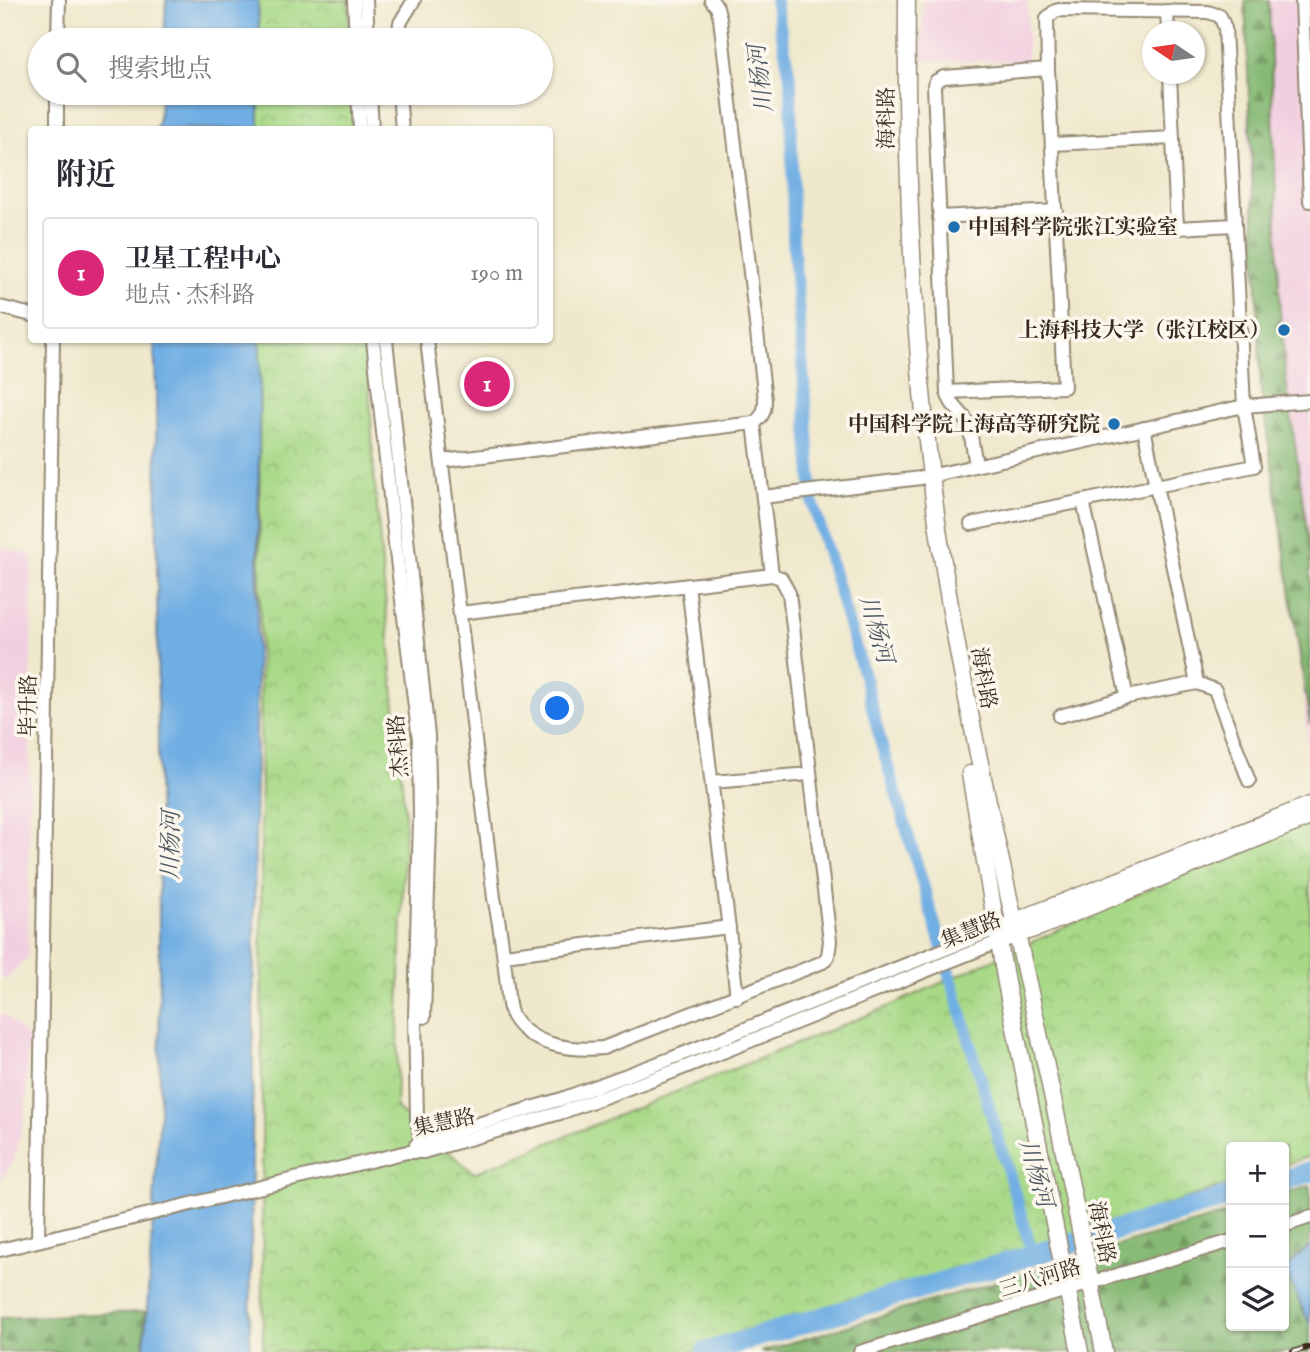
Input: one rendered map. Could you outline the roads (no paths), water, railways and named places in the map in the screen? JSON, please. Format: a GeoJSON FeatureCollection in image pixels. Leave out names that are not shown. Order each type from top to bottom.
{"type":"FeatureCollection","features":[{"type":"Feature","properties":{"kind":"street"},"geometry":{"type":"LineString","coordinates":[[58,28],[59,0]]}},
{"type":"Feature","properties":{"kind":"street"},"geometry":{"type":"LineString","coordinates":[[354,0],[355,28]]}},
{"type":"Feature","properties":{"kind":"street"},"geometry":{"type":"LineString","coordinates":[[366,0],[367,28]]}},
{"type":"Feature","properties":{"kind":"street"},"geometry":{"type":"LineString","coordinates":[[399,28],[414,0]]}},
{"type":"Feature","properties":{"kind":"street"},"geometry":{"type":"LineString","coordinates":[[442,461],[754,423],[761,418],[765,400],[720,18],[717,7],[711,0]]}},
{"type":"Feature","properties":{"kind":"street","name":"海科路"},"geometry":{"type":"LineString","coordinates":[[897,0],[900,243],[941,618],[997,936],[1080,1352]]}},
{"type":"Feature","properties":{"kind":"street","name":"海科路"},"geometry":{"type":"LineString","coordinates":[[907,0],[907,160],[926,477],[966,703],[1075,1205],[1104,1352]]}},
{"type":"Feature","properties":{"kind":"street"},"geometry":{"type":"LineString","coordinates":[[1302,0],[1310,201]]}},
{"type":"Feature","properties":{"kind":"street"},"geometry":{"type":"LineString","coordinates":[[947,392],[1065,387],[1047,18],[1055,10],[1208,12],[1220,16],[1224,22],[1244,405],[1254,466],[971,524]]}},
{"type":"Feature","properties":{"kind":"street"},"geometry":{"type":"LineString","coordinates":[[1167,12],[1167,21]]}},
{"type":"Feature","properties":{"kind":"street"},"geometry":{"type":"LineString","coordinates":[[976,465],[967,419],[951,405],[947,392],[933,91],[936,81],[944,77],[1048,69]]}},
{"type":"Feature","properties":{"kind":"street"},"geometry":{"type":"LineString","coordinates":[[1170,84],[1178,228],[1235,225]]}},
{"type":"Feature","properties":{"kind":"street"},"geometry":{"type":"LineString","coordinates":[[57,105],[57,126]]}},
{"type":"Feature","properties":{"kind":"street"},"geometry":{"type":"LineString","coordinates":[[359,105],[360,126]]}},
{"type":"Feature","properties":{"kind":"street"},"geometry":{"type":"LineString","coordinates":[[371,105],[372,126]]}},
{"type":"Feature","properties":{"kind":"street"},"geometry":{"type":"LineString","coordinates":[[400,105],[402,126]]}},
{"type":"Feature","properties":{"kind":"street"},"geometry":{"type":"LineString","coordinates":[[1053,144],[1173,138]]}},
{"type":"Feature","properties":{"kind":"street"},"geometry":{"type":"LineString","coordinates":[[939,217],[1056,211]]}},
{"type":"Feature","properties":{"kind":"street"},"geometry":{"type":"LineString","coordinates":[[0,307],[28,314]]}},
{"type":"Feature","properties":{"kind":"street","name":"毕升路"},"geometry":{"type":"LineString","coordinates":[[38,1240],[53,343]]}},
{"type":"Feature","properties":{"kind":"street","name":"杰科路"},"geometry":{"type":"LineString","coordinates":[[373,343],[394,543],[419,740],[420,818],[415,1018],[417,1119],[426,1145]]}},
{"type":"Feature","properties":{"kind":"street","name":"杰科路"},"geometry":{"type":"LineString","coordinates":[[386,343],[428,736],[430,826],[424,1018],[426,1145]]}},
{"type":"Feature","properties":{"kind":"street"},"geometry":{"type":"LineString","coordinates":[[427,343],[494,898],[512,1015],[535,1037],[563,1048],[590,1049],[615,1045],[817,965],[828,956],[830,941],[789,593],[781,578],[772,575],[460,613]]}},
{"type":"Feature","properties":{"kind":"street"},"geometry":{"type":"LineString","coordinates":[[763,498],[926,477],[1244,405],[1310,401]]}},
{"type":"Feature","properties":{"kind":"street"},"geometry":{"type":"LineString","coordinates":[[754,423],[772,575]]}},
{"type":"Feature","properties":{"kind":"street"},"geometry":{"type":"LineString","coordinates":[[1144,428],[1197,683]]}},
{"type":"Feature","properties":{"kind":"street"},"geometry":{"type":"LineString","coordinates":[[1083,501],[1127,696]]}},
{"type":"Feature","properties":{"kind":"street"},"geometry":{"type":"LineString","coordinates":[[688,585],[737,997]]}},
{"type":"Feature","properties":{"kind":"street"},"geometry":{"type":"LineString","coordinates":[[1060,716],[1127,696],[1197,683],[1215,690],[1249,781]]}},
{"type":"Feature","properties":{"kind":"street"},"geometry":{"type":"LineString","coordinates":[[712,782],[810,774]]}},
{"type":"Feature","properties":{"kind":"street","name":"集慧路"},"geometry":{"type":"LineString","coordinates":[[38,1240],[72,1234],[560,1113],[675,1071],[1310,805]]}},
{"type":"Feature","properties":{"kind":"street","name":"集慧路"},"geometry":{"type":"LineString","coordinates":[[1015,928],[1040,927],[1310,817]]}},
{"type":"Feature","properties":{"kind":"street"},"geometry":{"type":"LineString","coordinates":[[504,955],[729,927]]}},
{"type":"Feature","properties":{"kind":"street"},"geometry":{"type":"LineString","coordinates":[[1289,1224],[1306,1219]]}},
{"type":"Feature","properties":{"kind":"street"},"geometry":{"type":"LineString","coordinates":[[0,1250],[38,1240]]}},
{"type":"Feature","properties":{"kind":"street","name":"三八河路"},"geometry":{"type":"LineString","coordinates":[[860,1352],[1068,1286],[1226,1242]]}},
{"type":"Feature","properties":{"kind":"water"},"geometry":{"type":"Polygon","coordinates":[[[166,0],[258,0],[259,28],[165,28],[166,0]]]}},
{"type":"Feature","properties":{"kind":"water"},"geometry":{"type":"Polygon","coordinates":[[[160,105],[259,105],[259,126],[157,126],[160,105]]]}},
{"type":"Feature","properties":{"kind":"water"},"geometry":{"type":"Polygon","coordinates":[[[154,343],[260,343],[250,1352],[144,1352],[160,1111],[154,343]]]}},
{"type":"Feature","properties":{"kind":"water"},"geometry":{"type":"Polygon","coordinates":[[[1310,1246],[1310,1325],[1289,1280],[1289,1265],[1310,1246]]]}},
{"type":"Feature","properties":{"kind":"waterway","name":"川杨河"},"geometry":{"type":"LineString","coordinates":[[775,0],[791,82],[793,237],[813,503],[881,743],[1033,1255]]}},
{"type":"Feature","properties":{"kind":"waterway"},"geometry":{"type":"LineString","coordinates":[[1289,1178],[1310,1172]]}},
{"type":"Feature","properties":{"kind":"waterway"},"geometry":{"type":"LineString","coordinates":[[706,1352],[1226,1197]]}},
{"type":"Feature","properties":{"kind":"railway"},"geometry":{"type":"LineString","coordinates":[[1293,1352],[1310,1347]]}},
{"type":"Feature","properties":{"kind":"place","name":"中国科学院张江实验室"},"geometry":{"type":"Point","coordinates":[954,227]}},
{"type":"Feature","properties":{"kind":"place","name":"上海科技大学（张江校区）"},"geometry":{"type":"Point","coordinates":[1284,330]}},
{"type":"Feature","properties":{"kind":"place","name":"卫星工程中心"},"geometry":{"type":"Point","coordinates":[487,384]}},
{"type":"Feature","properties":{"kind":"place","name":"中国科学院上海高等研究院"},"geometry":{"type":"Point","coordinates":[1114,424]}}]}
